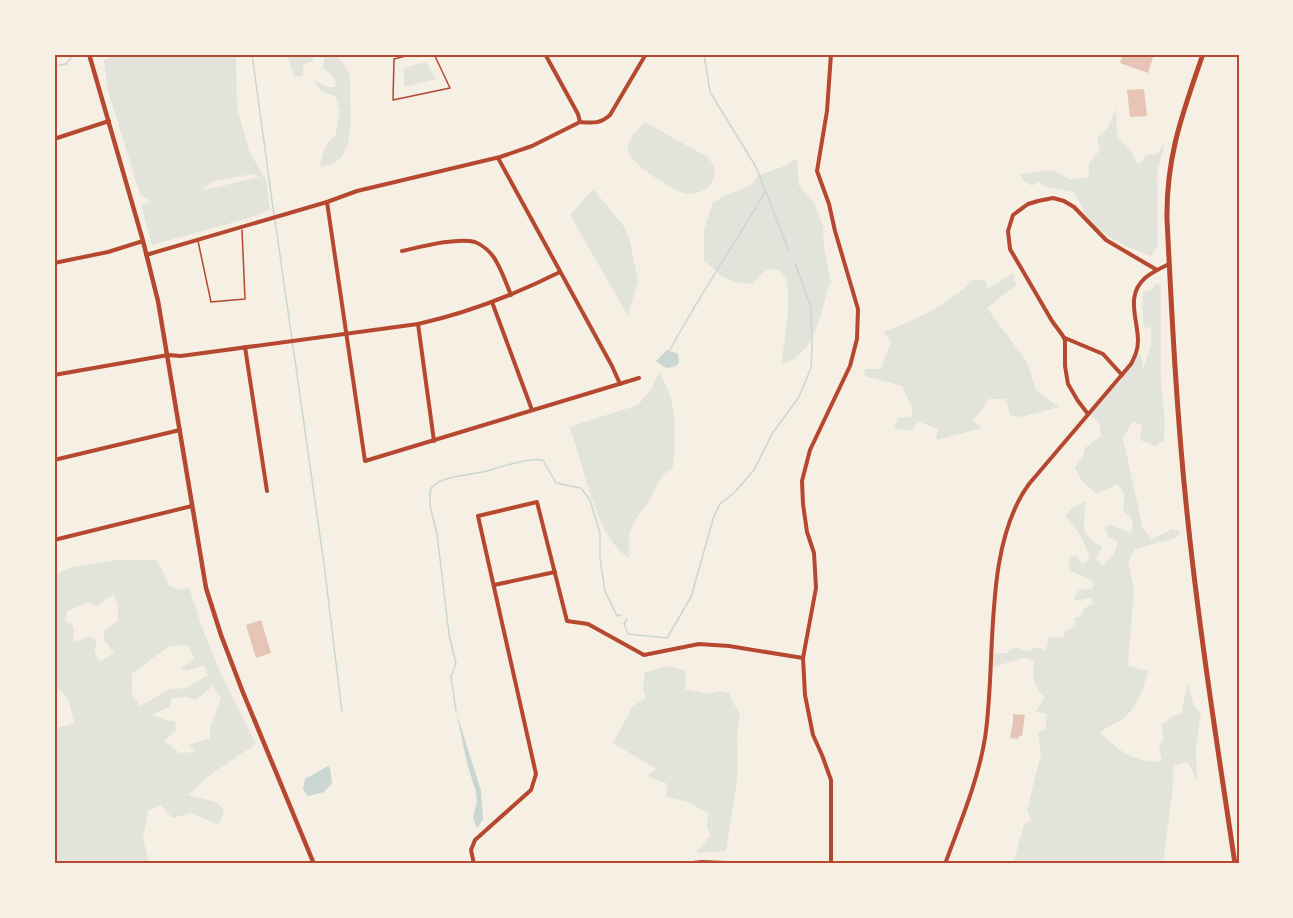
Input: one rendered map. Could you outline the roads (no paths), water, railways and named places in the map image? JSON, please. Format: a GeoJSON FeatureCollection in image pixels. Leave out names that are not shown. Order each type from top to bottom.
{"type":"FeatureCollection","features":[{"type":"Feature","properties":{"kind":"main road"},"geometry":{"type":"LineString","coordinates":[[1203,54],[1172,152],[1167,197],[1169,264],[1182,463],[1190,542],[1236,864]]}},
{"type":"Feature","properties":{"kind":"street"},"geometry":{"type":"LineString","coordinates":[[89,54],[143,241],[168,355],[206,588],[221,635],[314,864]]}},
{"type":"Feature","properties":{"kind":"street"},"geometry":{"type":"LineString","coordinates":[[544,54],[578,114],[580,122]]}},
{"type":"Feature","properties":{"kind":"street"},"geometry":{"type":"LineString","coordinates":[[146,255],[327,202],[366,188],[498,158],[532,146],[580,122],[602,122],[610,115],[646,54]]}},
{"type":"Feature","properties":{"kind":"street"},"geometry":{"type":"LineString","coordinates":[[831,54],[827,111],[817,171],[829,204],[858,309],[857,339],[850,366],[810,450],[802,481],[807,532],[814,553],[816,588],[803,658],[808,716],[831,780],[831,864]]}},
{"type":"Feature","properties":{"kind":"street"},"geometry":{"type":"LineString","coordinates":[[54,139],[109,122]]}},
{"type":"Feature","properties":{"kind":"street"},"geometry":{"type":"LineString","coordinates":[[498,158],[620,384]]}},
{"type":"Feature","properties":{"kind":"street"},"geometry":{"type":"LineString","coordinates":[[1122,375],[1103,354],[1064,338],[1009,244],[1009,225],[1014,215],[1020,210],[1038,201],[1053,198],[1064,201],[1074,207],[1106,240],[1157,270]]}},
{"type":"Feature","properties":{"kind":"street"},"geometry":{"type":"LineString","coordinates":[[327,202],[365,461],[639,378]]}},
{"type":"Feature","properties":{"kind":"street"},"geometry":{"type":"LineString","coordinates":[[54,263],[108,252],[143,241]]}},
{"type":"Feature","properties":{"kind":"street"},"geometry":{"type":"LineString","coordinates":[[402,251],[427,245],[467,241],[477,243],[496,260],[511,295]]}},
{"type":"Feature","properties":{"kind":"street"},"geometry":{"type":"LineString","coordinates":[[945,864],[971,791],[984,745],[996,593],[1011,515],[1029,484],[1131,364],[1137,349],[1134,295],[1140,283],[1169,264]]}},
{"type":"Feature","properties":{"kind":"street"},"geometry":{"type":"LineString","coordinates":[[54,375],[168,355],[181,356],[418,324],[448,317],[492,302],[560,272]]}},
{"type":"Feature","properties":{"kind":"street"},"geometry":{"type":"LineString","coordinates":[[492,302],[532,410]]}},
{"type":"Feature","properties":{"kind":"street"},"geometry":{"type":"LineString","coordinates":[[418,324],[434,441]]}},
{"type":"Feature","properties":{"kind":"street"},"geometry":{"type":"LineString","coordinates":[[1064,338],[1068,384],[1088,414]]}},
{"type":"Feature","properties":{"kind":"street"},"geometry":{"type":"LineString","coordinates":[[245,347],[267,491]]}},
{"type":"Feature","properties":{"kind":"street"},"geometry":{"type":"LineString","coordinates":[[54,460],[181,430]]}},
{"type":"Feature","properties":{"kind":"street"},"geometry":{"type":"LineString","coordinates":[[474,864],[471,850],[476,840],[531,790],[536,774],[478,516],[537,502],[567,621],[588,624],[644,655],[699,644],[729,646],[803,658]]}},
{"type":"Feature","properties":{"kind":"street"},"geometry":{"type":"LineString","coordinates":[[54,540],[192,506]]}},
{"type":"Feature","properties":{"kind":"street"},"geometry":{"type":"LineString","coordinates":[[494,585],[555,572]]}},
{"type":"Feature","properties":{"kind":"street"},"geometry":{"type":"LineString","coordinates":[[683,864],[702,862],[752,864]]}},
{"type":"Feature","properties":{"kind":"lane"},"geometry":{"type":"LineString","coordinates":[[412,54],[394,59],[393,100],[450,88],[434,54]]}},
{"type":"Feature","properties":{"kind":"lane"},"geometry":{"type":"LineString","coordinates":[[197,240],[211,302],[245,299],[241,227]]}},
{"type":"Feature","properties":{"kind":"waterway"},"geometry":{"type":"LineString","coordinates":[[54,66],[66,64],[74,54]]}},
{"type":"Feature","properties":{"kind":"waterway"},"geometry":{"type":"LineString","coordinates":[[252,54],[274,215]]}},
{"type":"Feature","properties":{"kind":"waterway"},"geometry":{"type":"LineString","coordinates":[[704,54],[710,92],[756,167],[789,251]]}},
{"type":"Feature","properties":{"kind":"waterway"},"geometry":{"type":"LineString","coordinates":[[670,350],[765,192]]}},
{"type":"Feature","properties":{"kind":"waterway"},"geometry":{"type":"LineString","coordinates":[[275,220],[324,564],[342,712]]}},
{"type":"Feature","properties":{"kind":"waterway"},"geometry":{"type":"LineString","coordinates":[[627,619],[624,624],[628,634],[667,638],[691,597],[714,516],[720,504],[735,492],[754,470],[772,434],[799,397],[811,368],[811,307],[795,263]]}},
{"type":"Feature","properties":{"kind":"waterway"},"geometry":{"type":"LineString","coordinates":[[456,711],[451,676],[456,664],[449,634],[437,534],[430,506],[430,490],[436,483],[452,477],[523,461],[543,460],[556,483],[581,488],[590,500],[600,533],[600,559],[605,591],[617,616],[621,615]]}}]}
